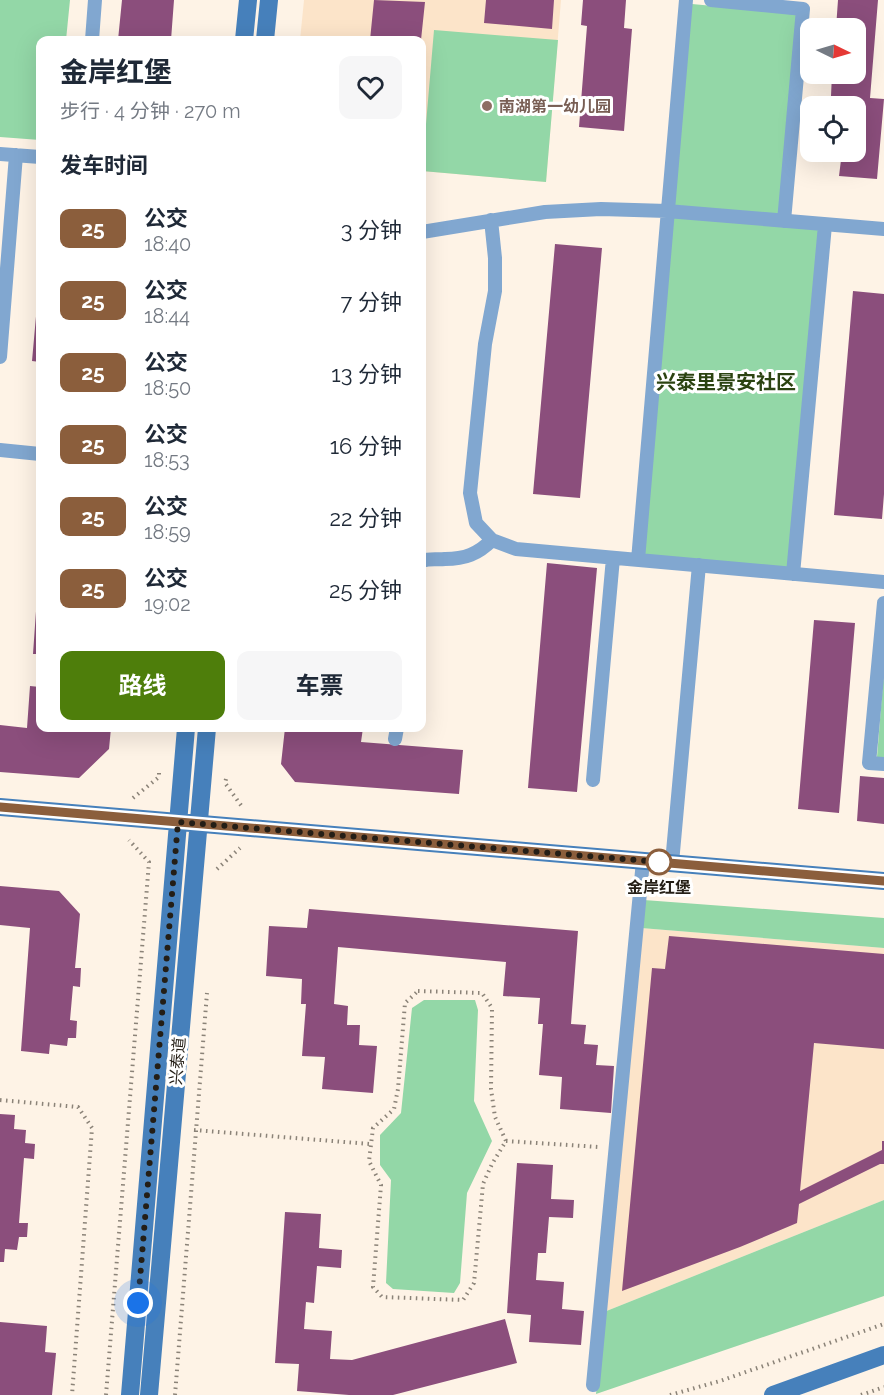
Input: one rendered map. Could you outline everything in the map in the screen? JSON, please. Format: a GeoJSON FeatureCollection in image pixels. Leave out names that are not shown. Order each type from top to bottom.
{"type":"FeatureCollection","features":[{"type":"Feature","properties":{"kind":"street"},"geometry":{"type":"LineString","coordinates":[[244,36],[248,0]]}},
{"type":"Feature","properties":{"kind":"street"},"geometry":{"type":"LineString","coordinates":[[265,36],[269,0]]}},
{"type":"Feature","properties":{"kind":"street","name":"兴泰道"},"geometry":{"type":"LineString","coordinates":[[130,1395],[186,732]]}},
{"type":"Feature","properties":{"kind":"street","name":"兴泰道"},"geometry":{"type":"LineString","coordinates":[[149,1395],[207,732]]}},
{"type":"Feature","properties":{"kind":"street"},"geometry":{"type":"LineString","coordinates":[[0,807],[884,881]]}},
{"type":"Feature","properties":{"kind":"street"},"geometry":{"type":"LineString","coordinates":[[773,1395],[884,1355]]}},
{"type":"Feature","properties":{"kind":"lane"},"geometry":{"type":"LineString","coordinates":[[92,36],[95,0]]}},
{"type":"Feature","properties":{"kind":"lane"},"geometry":{"type":"LineString","coordinates":[[638,560],[686,0]]}},
{"type":"Feature","properties":{"kind":"lane"},"geometry":{"type":"LineString","coordinates":[[711,0],[803,9],[784,221]]}},
{"type":"Feature","properties":{"kind":"lane"},"geometry":{"type":"LineString","coordinates":[[0,154],[36,157]]}},
{"type":"Feature","properties":{"kind":"lane"},"geometry":{"type":"LineString","coordinates":[[0,357],[16,155]]}},
{"type":"Feature","properties":{"kind":"lane"},"geometry":{"type":"LineString","coordinates":[[426,231],[545,212],[602,209],[667,211],[884,229]]}},
{"type":"Feature","properties":{"kind":"lane"},"geometry":{"type":"LineString","coordinates":[[491,220],[495,258],[495,291],[484,344],[470,493],[476,523],[492,540],[516,549],[884,582]]}},
{"type":"Feature","properties":{"kind":"lane"},"geometry":{"type":"LineString","coordinates":[[794,574],[825,225]]}},
{"type":"Feature","properties":{"kind":"lane"},"geometry":{"type":"LineString","coordinates":[[0,450],[36,453]]}},
{"type":"Feature","properties":{"kind":"lane"},"geometry":{"type":"LineString","coordinates":[[426,559],[443,560],[467,557],[482,550],[492,540]]}},
{"type":"Feature","properties":{"kind":"lane"},"geometry":{"type":"LineString","coordinates":[[593,780],[613,558]]}},
{"type":"Feature","properties":{"kind":"lane"},"geometry":{"type":"LineString","coordinates":[[672,863],[699,565]]}},
{"type":"Feature","properties":{"kind":"lane"},"geometry":{"type":"LineString","coordinates":[[884,603],[869,763],[884,764]]}},
{"type":"Feature","properties":{"kind":"lane"},"geometry":{"type":"LineString","coordinates":[[593,1385],[643,861]]}},
{"type":"Feature","properties":{"kind":"path"},"geometry":{"type":"LineString","coordinates":[[134,798],[159,777],[160,767]]}},
{"type":"Feature","properties":{"kind":"path"},"geometry":{"type":"LineString","coordinates":[[226,772],[225,783],[243,808]]}},
{"type":"Feature","properties":{"kind":"path"},"geometry":{"type":"LineString","coordinates":[[106,1395],[149,862],[130,840]]}},
{"type":"Feature","properties":{"kind":"path"},"geometry":{"type":"LineString","coordinates":[[217,879],[218,867],[240,848]]}},
{"type":"Feature","properties":{"kind":"path"},"geometry":{"type":"LineString","coordinates":[[175,1395],[208,987]]}},
{"type":"Feature","properties":{"kind":"path"},"geometry":{"type":"LineString","coordinates":[[418,991],[482,993],[492,1008],[491,1089],[495,1117],[506,1141],[483,1184],[474,1283],[463,1300],[382,1297],[373,1287],[381,1185],[369,1161],[370,1144],[373,1128],[394,1109],[398,1089],[405,1003],[418,991]]}},
{"type":"Feature","properties":{"kind":"path"},"geometry":{"type":"LineString","coordinates":[[0,1100],[78,1107],[92,1128],[72,1395]]}},
{"type":"Feature","properties":{"kind":"path"},"geometry":{"type":"LineString","coordinates":[[171,1128],[370,1144]]}},
{"type":"Feature","properties":{"kind":"path"},"geometry":{"type":"LineString","coordinates":[[506,1141],[614,1148]]}},
{"type":"Feature","properties":{"kind":"path"},"geometry":{"type":"LineString","coordinates":[[670,1395],[720,1381],[884,1324]]}},
{"type":"Feature","properties":{"kind":"path"},"geometry":{"type":"LineString","coordinates":[[861,1395],[884,1387]]}},
{"type":"Feature","properties":{"kind":"shaded area","name":"南湖第一幼儿园"},"geometry":{"type":"Polygon","coordinates":[[[304,0],[561,0],[546,182],[426,171],[426,36],[300,36],[304,0]]]}},
{"type":"Feature","properties":{"kind":"shaded area"},"geometry":{"type":"Polygon","coordinates":[[[641,928],[884,948],[884,1200],[604,1312],[641,928]]]}},
{"type":"Feature","properties":{"kind":"green space"},"geometry":{"type":"Polygon","coordinates":[[[0,0],[70,0],[66,36],[36,36],[36,140],[0,137],[0,0]]]}},
{"type":"Feature","properties":{"kind":"green space"},"geometry":{"type":"Polygon","coordinates":[[[692,4],[798,14],[780,216],[673,205],[692,4]]]}},
{"type":"Feature","properties":{"kind":"green space","name":"南湖第一幼儿园"},"geometry":{"type":"Polygon","coordinates":[[[434,30],[558,40],[546,182],[426,171],[426,124],[434,30]]]}},
{"type":"Feature","properties":{"kind":"green space"},"geometry":{"type":"Polygon","coordinates":[[[671,217],[819,230],[790,568],[642,556],[671,217]]]}},
{"type":"Feature","properties":{"kind":"green space"},"geometry":{"type":"Polygon","coordinates":[[[884,670],[884,757],[877,757],[884,670]]]}},
{"type":"Feature","properties":{"kind":"green space"},"geometry":{"type":"Polygon","coordinates":[[[644,900],[884,918],[884,948],[641,928],[644,900]]]}},
{"type":"Feature","properties":{"kind":"green space"},"geometry":{"type":"Polygon","coordinates":[[[424,1000],[475,1000],[478,1010],[474,1101],[492,1141],[467,1193],[460,1283],[454,1293],[393,1289],[386,1283],[391,1180],[380,1165],[380,1135],[401,1113],[412,1008],[424,1000]]]}},
{"type":"Feature","properties":{"kind":"green space"},"geometry":{"type":"Polygon","coordinates":[[[884,1200],[884,1296],[596,1394],[604,1312],[884,1200]]]}},
{"type":"Feature","properties":{"kind":"building"},"geometry":{"type":"Polygon","coordinates":[[[122,0],[174,0],[171,36],[118,36],[122,0]]]}},
{"type":"Feature","properties":{"kind":"building"},"geometry":{"type":"Polygon","coordinates":[[[374,0],[425,2],[421,36],[370,36],[374,0]]]}},
{"type":"Feature","properties":{"kind":"building"},"geometry":{"type":"Polygon","coordinates":[[[486,0],[554,0],[552,29],[484,23],[486,0]]]}},
{"type":"Feature","properties":{"kind":"building"},"geometry":{"type":"Polygon","coordinates":[[[583,0],[626,0],[624,28],[632,29],[624,131],[579,127],[587,26],[581,25],[583,0]]]}},
{"type":"Feature","properties":{"kind":"building"},"geometry":{"type":"Polygon","coordinates":[[[838,0],[878,0],[870,98],[884,99],[877,179],[839,176],[841,162],[866,162],[866,96],[831,96],[832,84],[866,84],[866,18],[837,18],[838,0]]]}},
{"type":"Feature","properties":{"kind":"building"},"geometry":{"type":"Polygon","coordinates":[[[555,244],[602,248],[580,498],[533,494],[555,244]]]}},
{"type":"Feature","properties":{"kind":"building"},"geometry":{"type":"Polygon","coordinates":[[[853,291],[884,294],[882,519],[834,515],[853,291]]]}},
{"type":"Feature","properties":{"kind":"building"},"geometry":{"type":"Polygon","coordinates":[[[36,316],[36,362],[32,361],[36,316]]]}},
{"type":"Feature","properties":{"kind":"building"},"geometry":{"type":"Polygon","coordinates":[[[547,563],[597,568],[577,792],[528,788],[547,563]]]}},
{"type":"Feature","properties":{"kind":"building"},"geometry":{"type":"Polygon","coordinates":[[[36,611],[36,654],[33,654],[36,611]]]}},
{"type":"Feature","properties":{"kind":"building"},"geometry":{"type":"Polygon","coordinates":[[[814,620],[855,623],[839,813],[798,809],[814,620]]]}},
{"type":"Feature","properties":{"kind":"building"},"geometry":{"type":"Polygon","coordinates":[[[30,686],[36,687],[36,732],[111,732],[109,749],[79,778],[0,772],[0,725],[27,728],[30,686]]]}},
{"type":"Feature","properties":{"kind":"building"},"geometry":{"type":"Polygon","coordinates":[[[285,732],[362,732],[361,742],[463,750],[459,794],[295,782],[281,764],[285,732]]]}},
{"type":"Feature","properties":{"kind":"building"},"geometry":{"type":"Polygon","coordinates":[[[860,776],[884,778],[884,824],[857,821],[860,776]]]}},
{"type":"Feature","properties":{"kind":"building"},"geometry":{"type":"Polygon","coordinates":[[[0,886],[59,891],[80,914],[75,968],[81,968],[80,987],[73,986],[70,1020],[77,1021],[76,1038],[68,1038],[67,1046],[50,1044],[49,1054],[21,1051],[30,928],[0,925],[0,886]]]}},
{"type":"Feature","properties":{"kind":"building"},"geometry":{"type":"Polygon","coordinates":[[[309,909],[578,931],[571,1024],[586,1025],[584,1044],[598,1045],[596,1065],[614,1066],[611,1113],[560,1109],[562,1077],[539,1075],[543,1024],[538,1024],[540,998],[503,996],[506,962],[338,947],[334,1004],[348,1006],[347,1025],[360,1025],[359,1045],[377,1046],[373,1093],[322,1089],[325,1057],[302,1056],[306,1004],[301,1004],[302,979],[266,976],[269,926],[307,928],[309,909]]]}},
{"type":"Feature","properties":{"kind":"building"},"geometry":{"type":"Polygon","coordinates":[[[669,936],[884,954],[884,1049],[814,1043],[800,1191],[882,1150],[882,1141],[884,1141],[884,1164],[799,1204],[797,1223],[622,1291],[652,968],[665,969],[669,936]]]}},
{"type":"Feature","properties":{"kind":"building"},"geometry":{"type":"Polygon","coordinates":[[[0,1114],[15,1115],[14,1129],[26,1130],[25,1143],[35,1144],[34,1159],[24,1158],[19,1223],[28,1223],[27,1237],[19,1237],[17,1250],[5,1249],[4,1262],[0,1262],[0,1114]]]}},
{"type":"Feature","properties":{"kind":"building"},"geometry":{"type":"Polygon","coordinates":[[[517,1163],[553,1165],[551,1199],[574,1200],[573,1218],[549,1217],[546,1253],[538,1253],[536,1280],[564,1282],[562,1309],[584,1311],[581,1345],[529,1342],[531,1315],[507,1313],[517,1163]]]}},
{"type":"Feature","properties":{"kind":"building"},"geometry":{"type":"Polygon","coordinates":[[[285,1212],[321,1214],[319,1248],[342,1250],[341,1268],[317,1266],[314,1303],[306,1302],[304,1329],[332,1331],[330,1359],[352,1360],[505,1319],[517,1363],[393,1395],[349,1395],[297,1391],[299,1364],[275,1363],[285,1212]]]}},
{"type":"Feature","properties":{"kind":"building"},"geometry":{"type":"Polygon","coordinates":[[[0,1322],[47,1326],[45,1352],[56,1353],[52,1395],[0,1395],[0,1322]]]}},
{"type":"Feature","properties":{"kind":"bus line","name":"25"},"geometry":{"type":"LineString","coordinates":[[0,807],[884,881]]}},
{"type":"Feature","properties":{"kind":"place","name":"南湖第一幼儿园"},"geometry":{"type":"Point","coordinates":[487,106]}},
{"type":"Feature","properties":{"kind":"place","name":"金岸红堡"},"geometry":{"type":"Point","coordinates":[659,862]}},
{"type":"Feature","properties":{"kind":"district","name":"兴泰里景安社区"},"geometry":{"type":"Point","coordinates":[726,382]}},
{"type":"Feature","properties":{"kind":"route"},"geometry":{"type":"LineString","coordinates":[[138,1303],[178,822],[659,862]]}}]}
